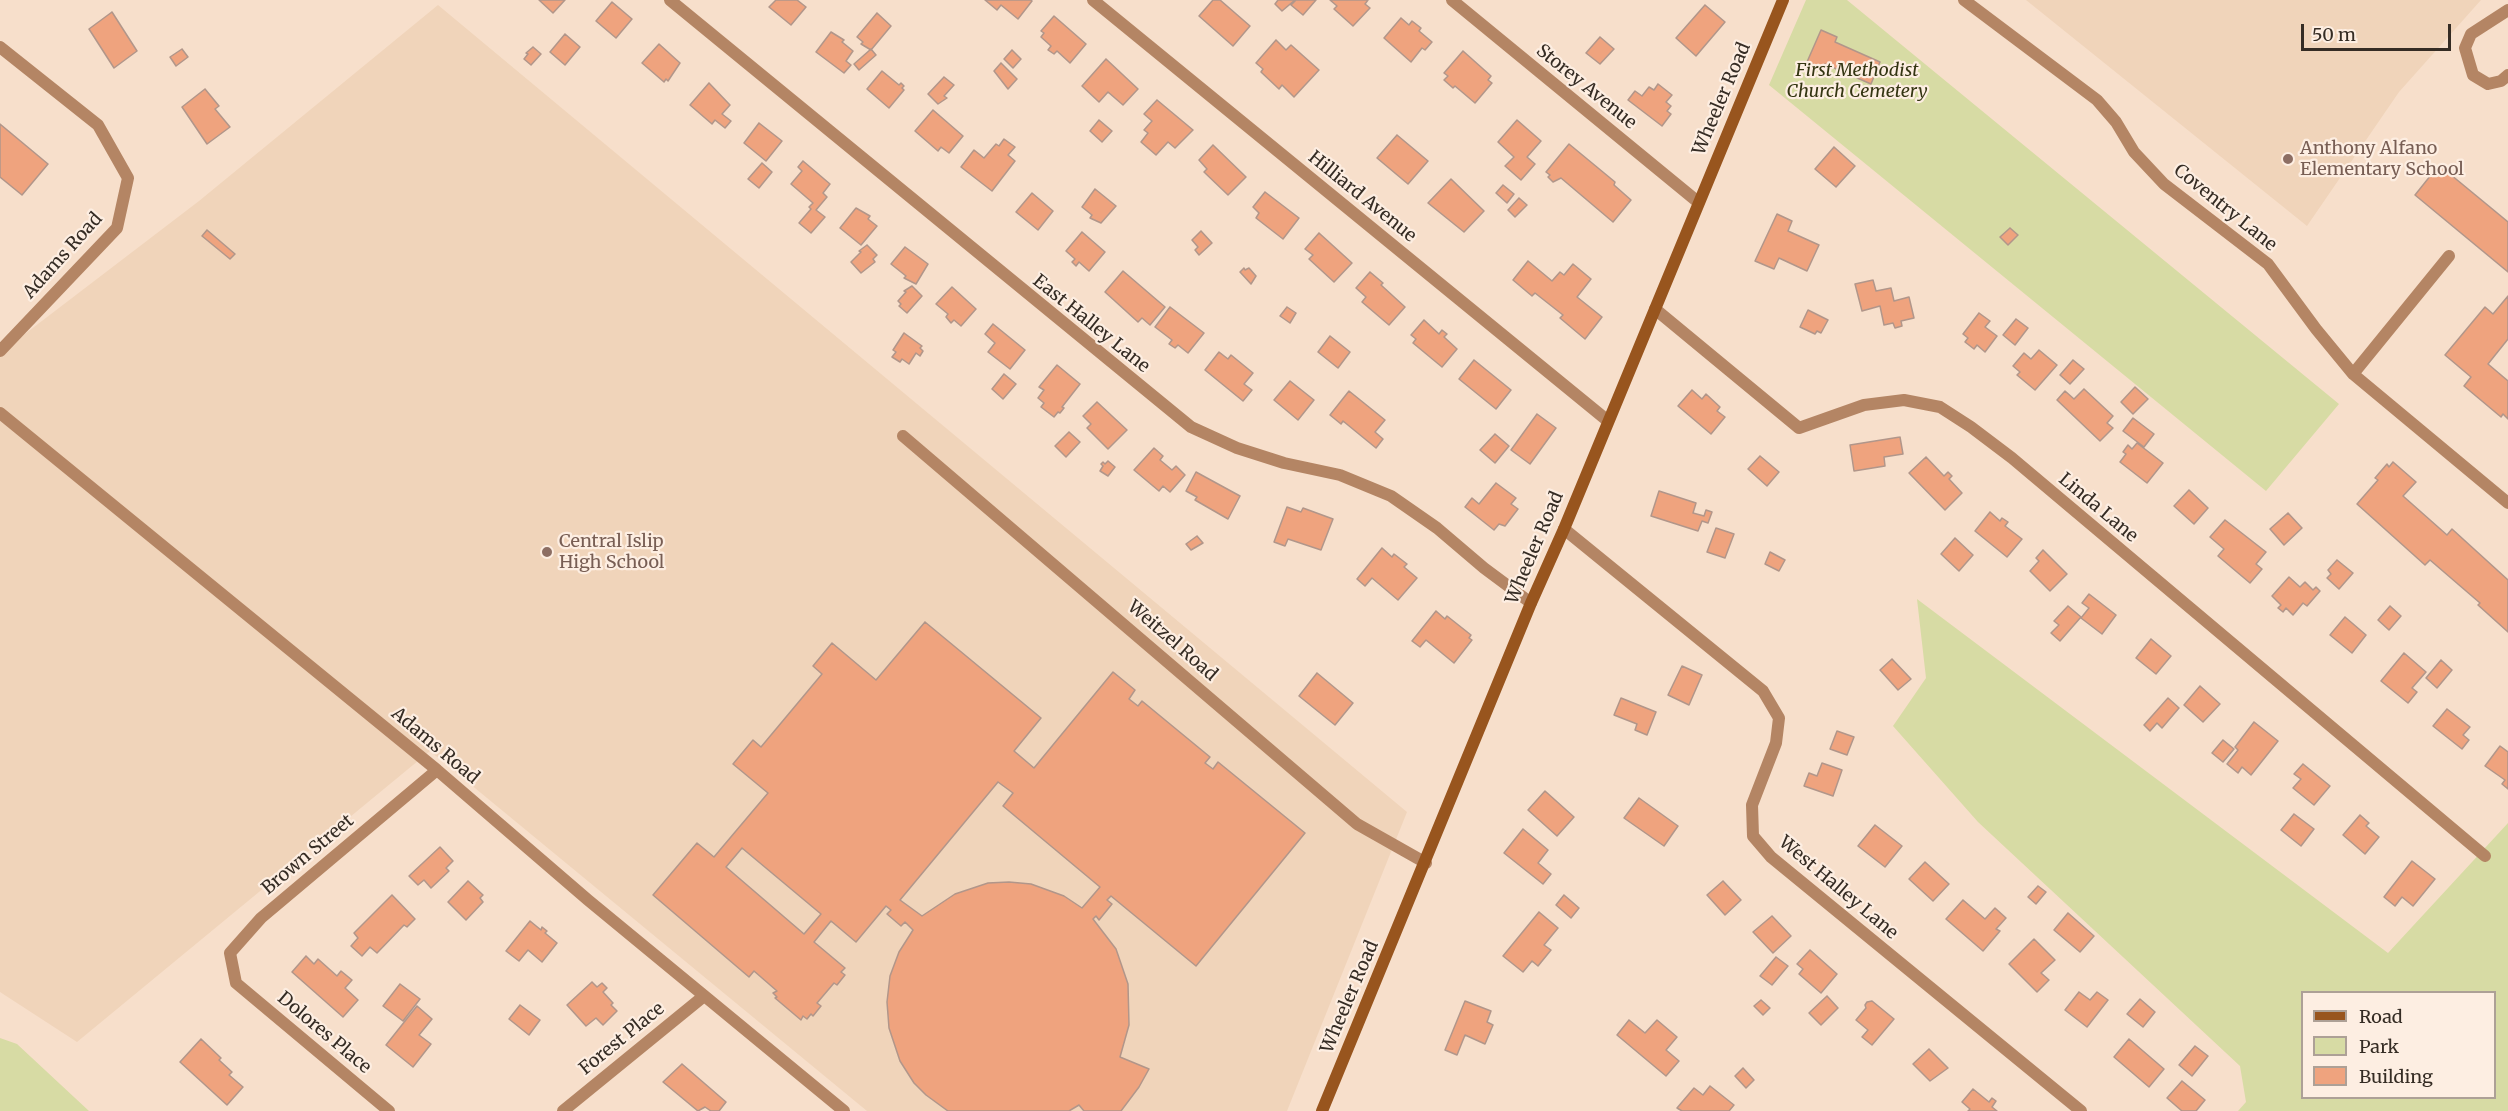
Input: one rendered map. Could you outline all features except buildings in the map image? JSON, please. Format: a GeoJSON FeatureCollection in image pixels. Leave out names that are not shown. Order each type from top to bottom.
{"type":"FeatureCollection","features":[{"type":"Feature","properties":{"kind":"main road","name":"Wheeler Road"},"geometry":{"type":"LineString","coordinates":[[1322,1111],[1783,0]]}},
{"type":"Feature","properties":{"kind":"street","name":"East Halley Lane"},"geometry":{"type":"LineString","coordinates":[[670,0],[1191,427],[1237,448],[1284,463],[1340,475],[1391,496],[1437,528],[1484,568],[1531,603]]}},
{"type":"Feature","properties":{"kind":"street","name":"Hilliard Avenue"},"geometry":{"type":"LineString","coordinates":[[1094,0],[1608,421]]}},
{"type":"Feature","properties":{"kind":"street","name":"Storey Avenue"},"geometry":{"type":"LineString","coordinates":[[1452,0],[1698,202]]}},
{"type":"Feature","properties":{"kind":"street","name":"Coventry Lane"},"geometry":{"type":"LineString","coordinates":[[1964,0],[2097,100],[2116,122],[2134,152],[2164,184],[2268,264],[2353,374],[2508,503]]}},
{"type":"Feature","properties":{"kind":"street"},"geometry":{"type":"LineString","coordinates":[[2508,10],[2471,34],[2465,48],[2473,75],[2488,84],[2501,81],[2508,75]]}},
{"type":"Feature","properties":{"kind":"street","name":"Adams Road"},"geometry":{"type":"LineString","coordinates":[[0,47],[98,125],[128,178],[117,228],[0,351]]}},
{"type":"Feature","properties":{"kind":"street"},"geometry":{"type":"LineString","coordinates":[[2353,374],[2450,256]]}},
{"type":"Feature","properties":{"kind":"street","name":"Linda Lane"},"geometry":{"type":"LineString","coordinates":[[1655,309],[1799,428],[1864,405],[1904,400],[1940,407],[1971,427],[2012,458],[2485,856]]}},
{"type":"Feature","properties":{"kind":"street","name":"Adams Road"},"geometry":{"type":"LineString","coordinates":[[0,413],[437,770],[844,1111]]}},
{"type":"Feature","properties":{"kind":"street","name":"Weitzel Road"},"geometry":{"type":"LineString","coordinates":[[903,436],[1357,824],[1426,863]]}},
{"type":"Feature","properties":{"kind":"street","name":"West Halley Lane"},"geometry":{"type":"LineString","coordinates":[[1564,529],[1763,691],[1779,718],[1776,743],[1752,806],[1753,836],[1771,857],[2082,1111]]}},
{"type":"Feature","properties":{"kind":"street","name":"Brown Street"},"geometry":{"type":"LineString","coordinates":[[236,983],[230,953],[261,918],[437,770]]}},
{"type":"Feature","properties":{"kind":"street","name":"Dolores Place"},"geometry":{"type":"LineString","coordinates":[[236,983],[389,1111]]}},
{"type":"Feature","properties":{"kind":"street","name":"Forest Place"},"geometry":{"type":"LineString","coordinates":[[564,1111],[704,996]]}},
{"type":"Feature","properties":{"kind":"shaded area","name":"Anthony Alfano Elementary School"},"geometry":{"type":"Polygon","coordinates":[[[2026,0],[2481,0],[2399,92],[2307,226],[2026,0]]]}},
{"type":"Feature","properties":{"kind":"shaded area","name":"Central Islip High School"},"geometry":{"type":"Polygon","coordinates":[[[438,5],[1407,812],[1287,1111],[867,1111],[430,751],[77,1042],[0,992],[0,353],[199,201],[438,5]]]}},
{"type":"Feature","properties":{"kind":"green space","name":"First Methodist Church Cemetery"},"geometry":{"type":"Polygon","coordinates":[[[1806,0],[1847,0],[2339,404],[2266,491],[1769,85],[1806,0]]]}},
{"type":"Feature","properties":{"kind":"green space"},"geometry":{"type":"Polygon","coordinates":[[[1917,599],[2388,953],[2508,823],[2508,1111],[2238,1111],[2246,1102],[2240,1066],[1978,822],[1893,726],[1926,678],[1917,599]]]}},
{"type":"Feature","properties":{"kind":"green space"},"geometry":{"type":"Polygon","coordinates":[[[0,1038],[17,1044],[89,1111],[0,1111],[0,1038]]]}},
{"type":"Feature","properties":{"kind":"place","name":"Anthony Alfano Elementary School"},"geometry":{"type":"Point","coordinates":[2288,159]}},
{"type":"Feature","properties":{"kind":"place","name":"Central Islip High School"},"geometry":{"type":"Point","coordinates":[547,552]}}]}
